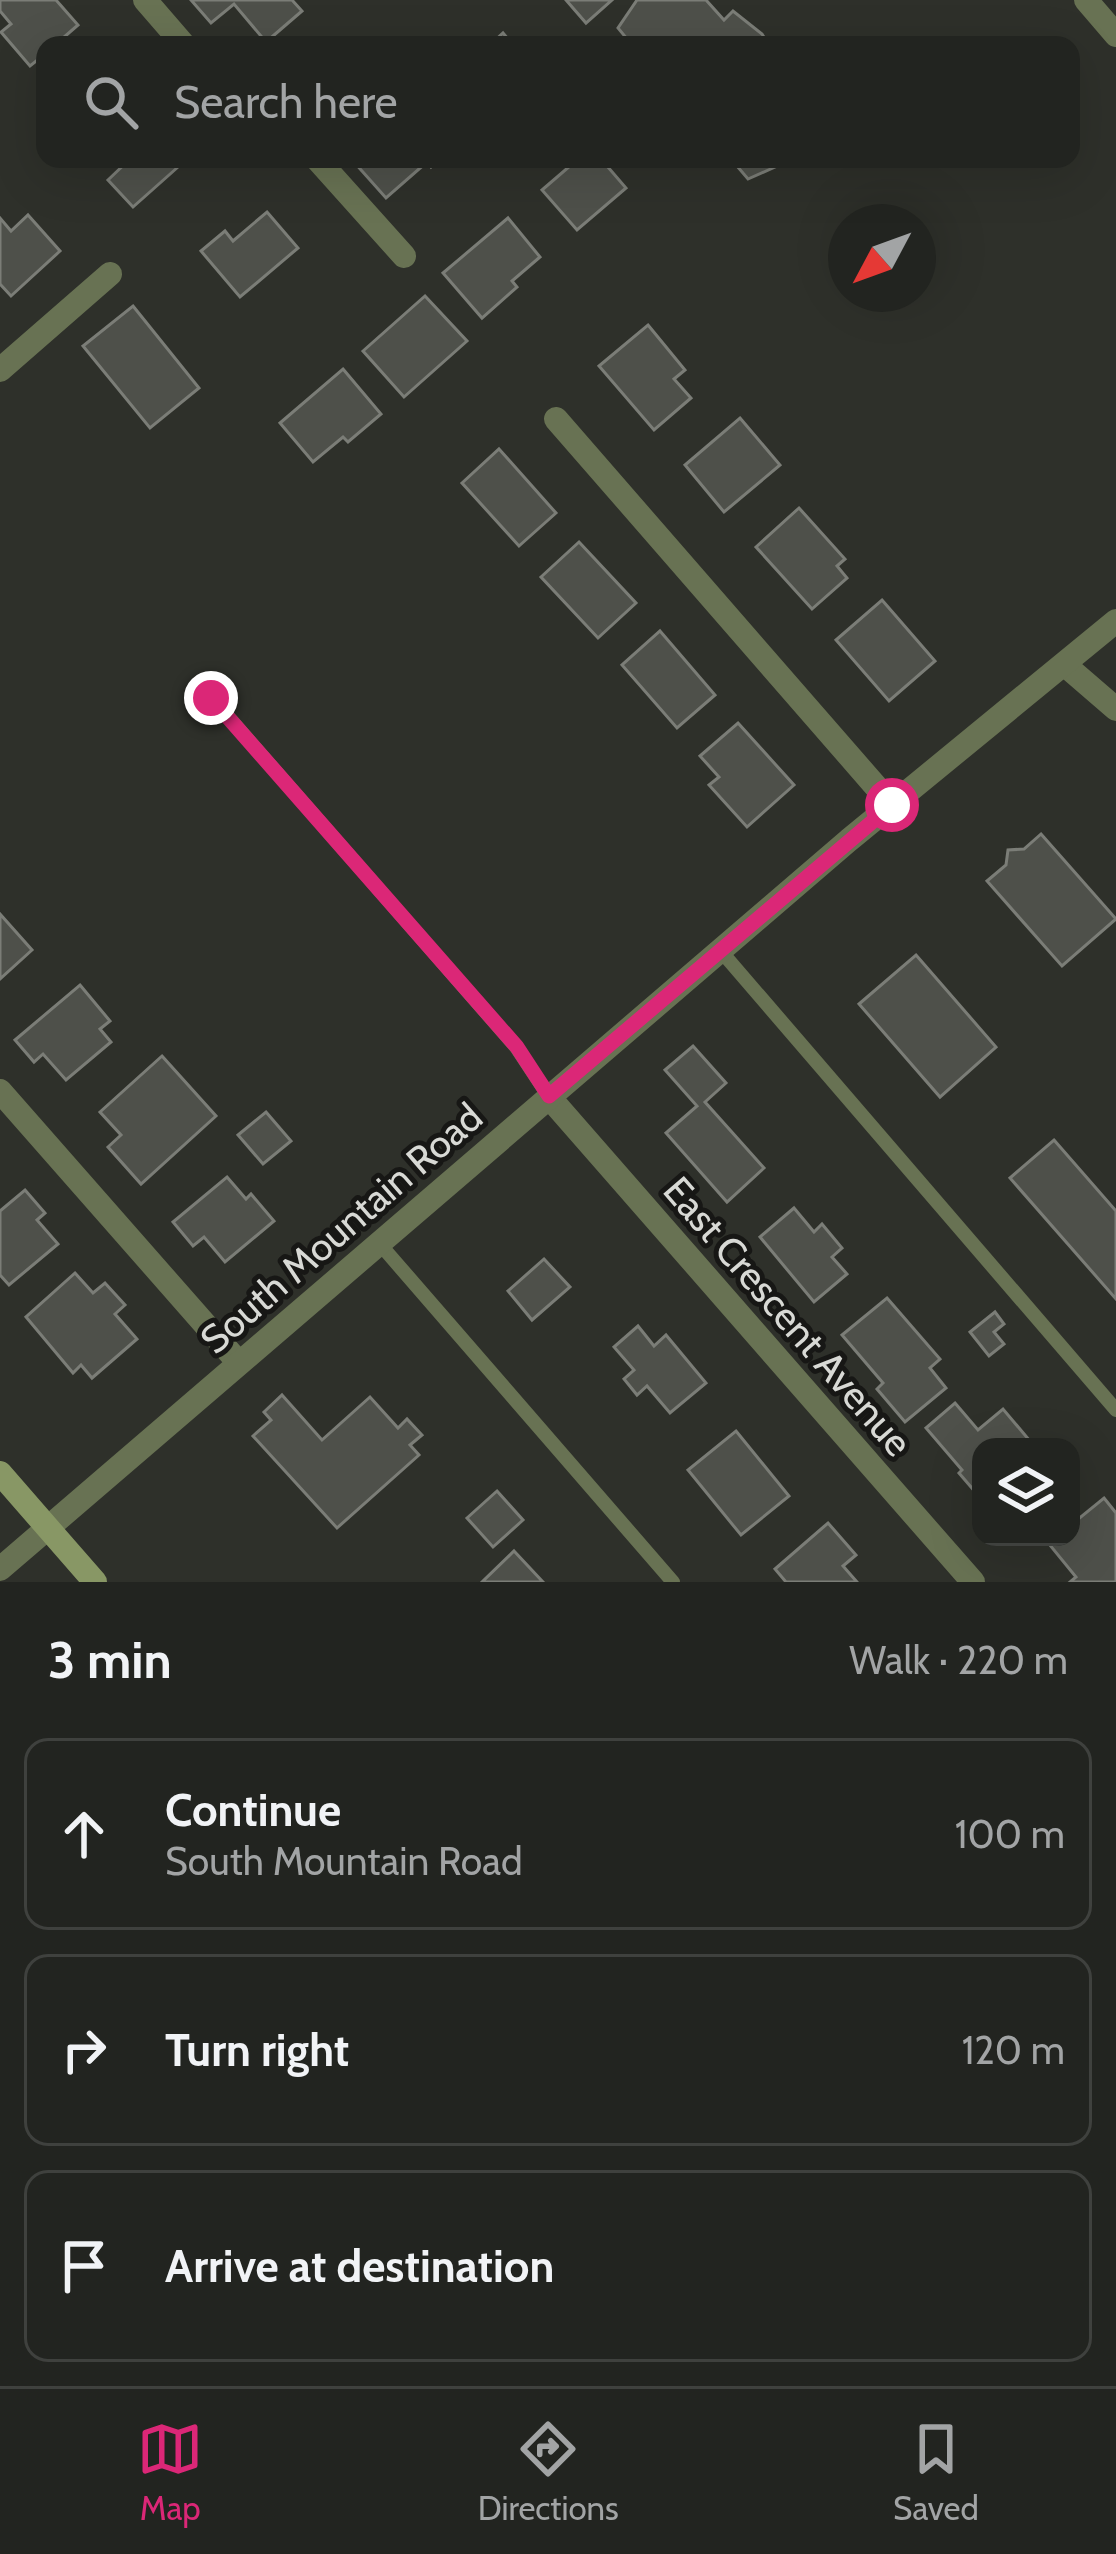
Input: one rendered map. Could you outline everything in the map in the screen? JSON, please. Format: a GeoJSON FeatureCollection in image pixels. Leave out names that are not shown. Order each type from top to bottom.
{"type":"FeatureCollection","features":[{"type":"Feature","properties":{"kind":"main road"},"geometry":{"type":"LineString","coordinates":[[0,1473],[95,1582]]}},
{"type":"Feature","properties":{"kind":"street"},"geometry":{"type":"LineString","coordinates":[[145,0],[176,36]]}},
{"type":"Feature","properties":{"kind":"street"},"geometry":{"type":"LineString","coordinates":[[1086,0],[1116,35]]}},
{"type":"Feature","properties":{"kind":"street"},"geometry":{"type":"LineString","coordinates":[[325,168],[404,256]]}},
{"type":"Feature","properties":{"kind":"street"},"geometry":{"type":"LineString","coordinates":[[0,370],[110,274]]}},
{"type":"Feature","properties":{"kind":"street"},"geometry":{"type":"LineString","coordinates":[[556,419],[892,805]]}},
{"type":"Feature","properties":{"kind":"street","name":"South Mountain Road"},"geometry":{"type":"LineString","coordinates":[[0,1569],[720,950],[1116,621]]}},
{"type":"Feature","properties":{"kind":"street"},"geometry":{"type":"LineString","coordinates":[[1065,665],[1116,709]]}},
{"type":"Feature","properties":{"kind":"street"},"geometry":{"type":"LineString","coordinates":[[0,1091],[239,1363]]}},
{"type":"Feature","properties":{"kind":"street","name":"East Crescent Avenue"},"geometry":{"type":"LineString","coordinates":[[549,1096],[973,1582]]}},
{"type":"Feature","properties":{"kind":"lane"},"geometry":{"type":"LineString","coordinates":[[211,698],[517,1047],[549,1096]]}},
{"type":"Feature","properties":{"kind":"lane"},"geometry":{"type":"LineString","coordinates":[[720,950],[1116,1411]]}},
{"type":"Feature","properties":{"kind":"lane"},"geometry":{"type":"LineString","coordinates":[[379,1243],[673,1582]]}},
{"type":"Feature","properties":{"kind":"building"},"geometry":{"type":"Polygon","coordinates":[[[0,0],[56,0],[78,25],[65,36],[36,36],[36,61],[30,66],[1,32],[11,24],[0,11],[0,0]]]}},
{"type":"Feature","properties":{"kind":"building"},"geometry":{"type":"Polygon","coordinates":[[[191,0],[292,0],[302,11],[273,36],[261,36],[234,4],[211,23],[191,0]]]}},
{"type":"Feature","properties":{"kind":"building"},"geometry":{"type":"Polygon","coordinates":[[[566,0],[612,0],[586,23],[566,0]]]}},
{"type":"Feature","properties":{"kind":"building"},"geometry":{"type":"Polygon","coordinates":[[[637,0],[706,0],[724,20],[733,11],[763,36],[625,36],[618,28],[637,0]]]}},
{"type":"Feature","properties":{"kind":"building"},"geometry":{"type":"Polygon","coordinates":[[[121,168],[177,168],[133,207],[108,180],[121,168]]]}},
{"type":"Feature","properties":{"kind":"building"},"geometry":{"type":"Polygon","coordinates":[[[359,168],[420,168],[386,198],[359,168]]]}},
{"type":"Feature","properties":{"kind":"building"},"geometry":{"type":"Polygon","coordinates":[[[568,168],[609,168],[626,188],[577,230],[542,190],[568,168]]]}},
{"type":"Feature","properties":{"kind":"building"},"geometry":{"type":"Polygon","coordinates":[[[739,168],[773,168],[748,179],[739,168]]]}},
{"type":"Feature","properties":{"kind":"building"},"geometry":{"type":"Polygon","coordinates":[[[267,212],[298,248],[240,297],[201,251],[225,231],[233,241],[267,212]]]}},
{"type":"Feature","properties":{"kind":"building"},"geometry":{"type":"Polygon","coordinates":[[[28,215],[60,251],[11,296],[0,284],[0,218],[11,231],[28,215]]]}},
{"type":"Feature","properties":{"kind":"building"},"geometry":{"type":"Polygon","coordinates":[[[508,218],[540,257],[512,281],[517,287],[482,318],[443,273],[508,218]]]}},
{"type":"Feature","properties":{"kind":"building"},"geometry":{"type":"Polygon","coordinates":[[[425,296],[467,341],[404,397],[363,351],[425,296]]]}},
{"type":"Feature","properties":{"kind":"building"},"geometry":{"type":"Polygon","coordinates":[[[133,306],[199,388],[150,428],[83,346],[133,306]]]}},
{"type":"Feature","properties":{"kind":"building"},"geometry":{"type":"Polygon","coordinates":[[[648,325],[685,370],[674,379],[691,398],[654,430],[599,366],[648,325]]]}},
{"type":"Feature","properties":{"kind":"building"},"geometry":{"type":"Polygon","coordinates":[[[343,369],[381,414],[348,442],[343,437],[313,462],[280,423],[343,369]]]}},
{"type":"Feature","properties":{"kind":"building"},"geometry":{"type":"Polygon","coordinates":[[[740,418],[780,465],[724,512],[685,465],[740,418]]]}},
{"type":"Feature","properties":{"kind":"building"},"geometry":{"type":"Polygon","coordinates":[[[499,449],[556,513],[519,546],[462,483],[499,449]]]}},
{"type":"Feature","properties":{"kind":"building"},"geometry":{"type":"Polygon","coordinates":[[[799,508],[845,559],[837,566],[847,578],[812,609],[756,547],[799,508]]]}},
{"type":"Feature","properties":{"kind":"building"},"geometry":{"type":"Polygon","coordinates":[[[579,542],[636,603],[598,638],[541,577],[579,542]]]}},
{"type":"Feature","properties":{"kind":"building"},"geometry":{"type":"Polygon","coordinates":[[[882,600],[935,661],[889,701],[836,640],[882,600]]]}},
{"type":"Feature","properties":{"kind":"building"},"geometry":{"type":"Polygon","coordinates":[[[660,631],[715,695],[677,728],[622,665],[660,631]]]}},
{"type":"Feature","properties":{"kind":"building"},"geometry":{"type":"Polygon","coordinates":[[[738,723],[794,785],[747,827],[709,785],[719,777],[700,756],[738,723]]]}},
{"type":"Feature","properties":{"kind":"building"},"geometry":{"type":"Polygon","coordinates":[[[1041,834],[1116,919],[1062,966],[987,881],[1006,865],[1008,850],[1024,849],[1041,834]]]}},
{"type":"Feature","properties":{"kind":"building"},"geometry":{"type":"Polygon","coordinates":[[[0,914],[32,950],[0,979],[0,914]]]}},
{"type":"Feature","properties":{"kind":"building"},"geometry":{"type":"Polygon","coordinates":[[[916,955],[996,1047],[940,1097],[859,1004],[916,955]]]}},
{"type":"Feature","properties":{"kind":"building"},"geometry":{"type":"Polygon","coordinates":[[[80,985],[110,1021],[100,1029],[111,1042],[66,1080],[43,1054],[34,1062],[15,1040],[80,985]]]}},
{"type":"Feature","properties":{"kind":"building"},"geometry":{"type":"Polygon","coordinates":[[[693,1046],[726,1083],[705,1102],[764,1168],[727,1202],[666,1133],[697,1106],[665,1070],[693,1046]]]}},
{"type":"Feature","properties":{"kind":"building"},"geometry":{"type":"Polygon","coordinates":[[[162,1056],[216,1116],[141,1184],[108,1147],[121,1135],[100,1112],[162,1056]]]}},
{"type":"Feature","properties":{"kind":"building"},"geometry":{"type":"Polygon","coordinates":[[[266,1112],[291,1141],[263,1164],[238,1135],[266,1112]]]}},
{"type":"Feature","properties":{"kind":"building"},"geometry":{"type":"Polygon","coordinates":[[[1054,1140],[1116,1211],[1116,1299],[1010,1178],[1054,1140]]]}},
{"type":"Feature","properties":{"kind":"building"},"geometry":{"type":"Polygon","coordinates":[[[227,1177],[246,1199],[251,1194],[274,1221],[225,1262],[204,1237],[193,1246],[173,1222],[227,1177]]]}},
{"type":"Feature","properties":{"kind":"building"},"geometry":{"type":"Polygon","coordinates":[[[25,1190],[45,1213],[37,1220],[58,1244],[9,1285],[0,1275],[0,1211],[25,1190]]]}},
{"type":"Feature","properties":{"kind":"building"},"geometry":{"type":"Polygon","coordinates":[[[794,1208],[814,1232],[822,1224],[842,1248],[832,1257],[847,1274],[814,1302],[760,1237],[794,1208]]]}},
{"type":"Feature","properties":{"kind":"building"},"geometry":{"type":"Polygon","coordinates":[[[544,1259],[570,1287],[532,1320],[508,1291],[544,1259]]]}},
{"type":"Feature","properties":{"kind":"building"},"geometry":{"type":"Polygon","coordinates":[[[75,1273],[93,1293],[105,1283],[125,1305],[115,1314],[137,1339],[92,1378],[81,1365],[73,1373],[26,1317],[75,1273]]]}},
{"type":"Feature","properties":{"kind":"building"},"geometry":{"type":"Polygon","coordinates":[[[887,1298],[940,1359],[930,1368],[946,1388],[905,1422],[877,1389],[883,1383],[842,1335],[887,1298]]]}},
{"type":"Feature","properties":{"kind":"building"},"geometry":{"type":"Polygon","coordinates":[[[995,1312],[1004,1324],[994,1332],[1004,1344],[989,1356],[970,1332],[995,1312]]]}},
{"type":"Feature","properties":{"kind":"building"},"geometry":{"type":"Polygon","coordinates":[[[638,1326],[654,1346],[666,1335],[706,1383],[670,1413],[647,1386],[637,1395],[624,1379],[634,1370],[614,1347],[638,1326]]]}},
{"type":"Feature","properties":{"kind":"building"},"geometry":{"type":"Polygon","coordinates":[[[282,1395],[322,1440],[370,1397],[398,1428],[407,1419],[422,1435],[410,1445],[419,1455],[337,1528],[253,1436],[271,1420],[264,1412],[282,1395]]]}},
{"type":"Feature","properties":{"kind":"building"},"geometry":{"type":"Polygon","coordinates":[[[955,1403],[978,1430],[1003,1409],[1027,1438],[972,1438],[972,1488],[926,1428],[955,1403]]]}},
{"type":"Feature","properties":{"kind":"building"},"geometry":{"type":"Polygon","coordinates":[[[736,1431],[789,1496],[741,1535],[688,1470],[736,1431]]]}},
{"type":"Feature","properties":{"kind":"building"},"geometry":{"type":"Polygon","coordinates":[[[497,1491],[523,1520],[493,1547],[467,1518],[497,1491]]]}},
{"type":"Feature","properties":{"kind":"building"},"geometry":{"type":"Polygon","coordinates":[[[1104,1498],[1116,1513],[1116,1582],[1070,1582],[1076,1577],[1051,1546],[1080,1546],[1080,1518],[1104,1498]]]}},
{"type":"Feature","properties":{"kind":"building"},"geometry":{"type":"Polygon","coordinates":[[[828,1523],[856,1555],[843,1566],[857,1582],[786,1582],[775,1569],[828,1523]]]}},
{"type":"Feature","properties":{"kind":"building"},"geometry":{"type":"Polygon","coordinates":[[[514,1551],[543,1582],[482,1582],[514,1551]]]}},
{"type":"Feature","properties":{"kind":"route"},"geometry":{"type":"LineString","coordinates":[[211,698],[517,1047],[549,1096],[892,805]]}}]}
